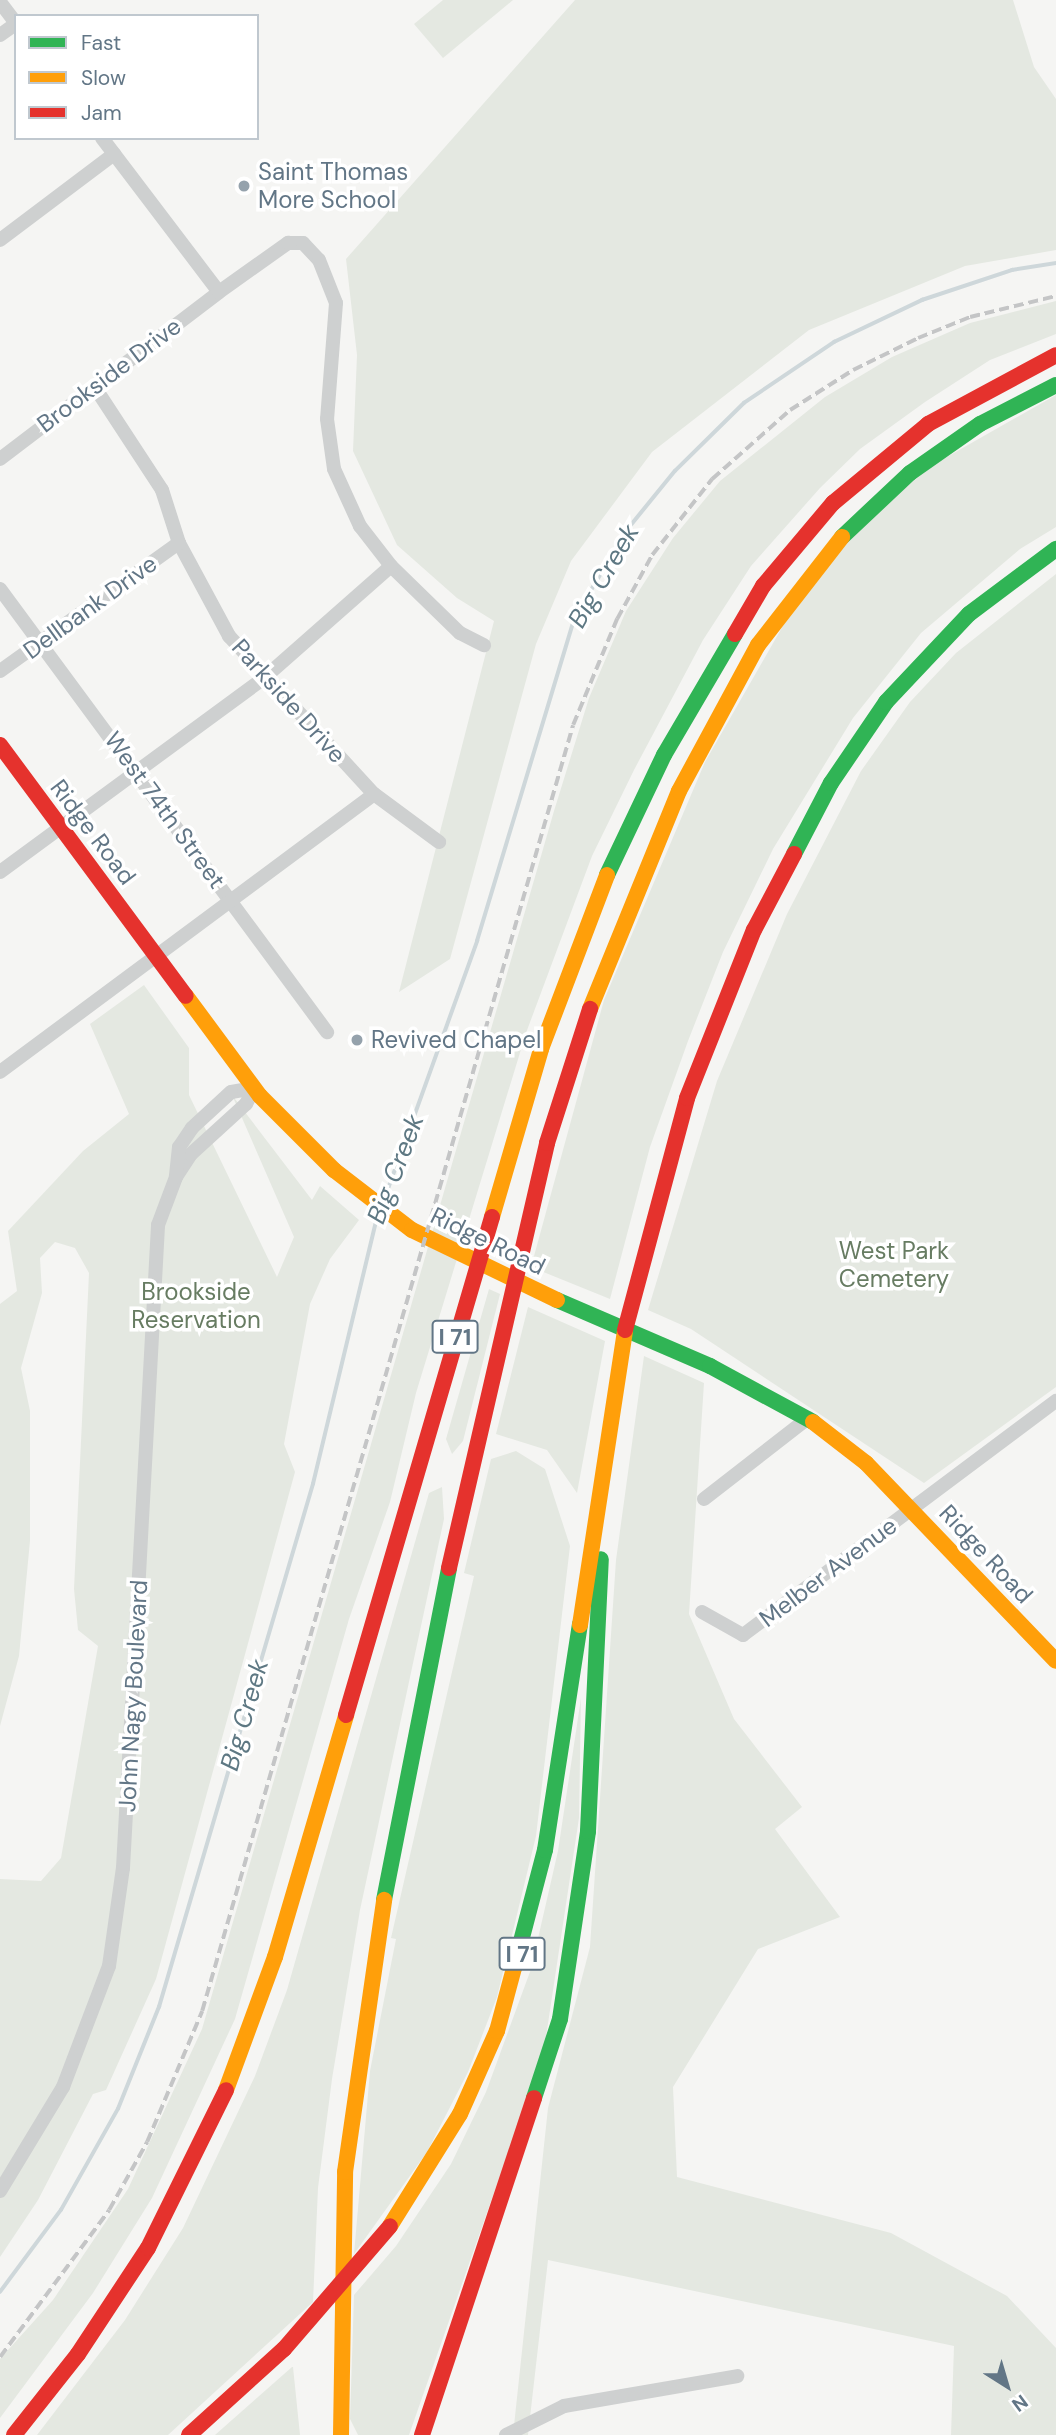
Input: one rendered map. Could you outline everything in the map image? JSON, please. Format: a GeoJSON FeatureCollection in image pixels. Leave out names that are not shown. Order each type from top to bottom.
{"type":"FeatureCollection","features":[{"type":"Feature","properties":{"kind":"main road","name":"I 71"},"geometry":{"type":"LineString","coordinates":[[14,2435],[78,2354],[148,2248],[237,2068],[275,1957],[541,1049],[607,875],[664,755],[756,596],[833,503],[928,424],[1056,355]]}},
{"type":"Feature","properties":{"kind":"main road"},"geometry":{"type":"LineString","coordinates":[[341,2435],[338,2361],[345,2172],[379,1928],[461,1504],[547,1143],[616,932],[710,732],[758,645],[811,569],[910,473],[980,425],[1056,385]]}},
{"type":"Feature","properties":{"kind":"main road","name":"I 71"},"geometry":{"type":"LineString","coordinates":[[189,2435],[284,2349],[390,2226],[455,2123],[497,2031],[522,1954],[547,1839],[617,1367],[645,1238],[687,1098],[781,874],[850,753],[909,675],[969,614],[1056,549]]}},
{"type":"Feature","properties":{"kind":"main road","name":"Ridge Road"},"geometry":{"type":"LineString","coordinates":[[0,745],[254,1088],[334,1170],[412,1230],[461,1258],[690,1357],[808,1418],[866,1463],[1056,1661]]}},
{"type":"Feature","properties":{"kind":"main road"},"geometry":{"type":"LineString","coordinates":[[422,2435],[545,2072],[573,1945],[587,1831],[617,1367]]}},
{"type":"Feature","properties":{"kind":"street"},"geometry":{"type":"LineString","coordinates":[[0,2],[14,20]]}},
{"type":"Feature","properties":{"kind":"street"},"geometry":{"type":"LineString","coordinates":[[104,140],[219,292]]}},
{"type":"Feature","properties":{"kind":"street"},"geometry":{"type":"LineString","coordinates":[[0,240],[114,154]]}},
{"type":"Feature","properties":{"kind":"street","name":"Brookside Drive"},"geometry":{"type":"LineString","coordinates":[[0,459],[219,292],[288,243],[303,243],[319,260],[336,303],[327,419],[334,469],[360,526],[391,566],[460,633],[484,645]]}},
{"type":"Feature","properties":{"kind":"street","name":"Parkside Drive"},"geometry":{"type":"LineString","coordinates":[[94,386],[162,490],[179,543],[229,636],[264,678],[374,794],[439,842]]}},
{"type":"Feature","properties":{"kind":"street","name":"Dellbank Drive"},"geometry":{"type":"LineString","coordinates":[[0,671],[179,543]]}},
{"type":"Feature","properties":{"kind":"street"},"geometry":{"type":"LineString","coordinates":[[0,872],[264,678],[391,566]]}},
{"type":"Feature","properties":{"kind":"street","name":"West 74th Street"},"geometry":{"type":"LineString","coordinates":[[0,589],[137,771],[327,1032]]}},
{"type":"Feature","properties":{"kind":"street"},"geometry":{"type":"LineString","coordinates":[[0,1072],[374,794]]}},
{"type":"Feature","properties":{"kind":"street","name":"John Nagy Boulevard"},"geometry":{"type":"LineString","coordinates":[[0,2191],[63,2087],[109,1966],[124,1855],[158,1226],[176,1177],[222,1121],[246,1104],[254,1088]]}},
{"type":"Feature","properties":{"kind":"street","name":"Melber Avenue"},"geometry":{"type":"LineString","coordinates":[[702,1612],[743,1635],[1056,1401]]}},
{"type":"Feature","properties":{"kind":"street"},"geometry":{"type":"LineString","coordinates":[[704,1499],[808,1418]]}},
{"type":"Feature","properties":{"kind":"street"},"geometry":{"type":"LineString","coordinates":[[506,2435],[564,2406],[737,2376]]}},
{"type":"Feature","properties":{"kind":"green space"},"geometry":{"type":"Polygon","coordinates":[[[443,0],[513,0],[443,58],[414,24],[443,0]]]}},
{"type":"Feature","properties":{"kind":"green space"},"geometry":{"type":"Polygon","coordinates":[[[575,0],[1013,0],[1034,67],[1056,99],[1056,250],[965,266],[809,330],[652,452],[571,561],[536,644],[450,959],[399,992],[494,621],[457,598],[397,545],[353,451],[357,355],[346,259],[575,0]]]}},
{"type":"Feature","properties":{"kind":"green space"},"geometry":{"type":"Polygon","coordinates":[[[1056,301],[1056,334],[990,360],[925,402],[860,449],[820,488],[751,566],[703,640],[634,770],[592,856],[526,1033],[416,1393],[390,1502],[349,1619],[235,2019],[152,2198],[93,2293],[0,2418],[0,2359],[53,2300],[128,2189],[202,2029],[554,811],[589,698],[626,611],[673,538],[720,481],[825,397],[892,357],[970,323],[1056,301]]]}},
{"type":"Feature","properties":{"kind":"green space"},"geometry":{"type":"Polygon","coordinates":[[[1056,395],[1056,527],[1020,549],[921,633],[853,718],[773,849],[723,952],[688,1041],[650,1147],[610,1299],[531,1267],[604,1000],[705,762],[796,603],[855,533],[924,470],[1056,395]]]}},
{"type":"Feature","properties":{"kind":"green space","name":"West Park Cemetery"},"geometry":{"type":"Polygon","coordinates":[[[1056,574],[1056,1387],[924,1483],[691,1329],[648,1310],[717,1081],[787,914],[861,771],[910,702],[956,653],[1056,574]]]}},
{"type":"Feature","properties":{"kind":"green space","name":"Brookside Reservation"},"geometry":{"type":"Polygon","coordinates":[[[144,985],[189,1048],[189,1095],[277,1277],[294,1237],[232,1095],[312,1200],[320,1186],[359,1220],[330,1259],[310,1304],[284,1444],[295,1472],[156,1979],[106,2090],[93,2094],[38,2200],[0,2257],[0,1879],[41,1881],[61,1858],[98,1646],[78,1630],[74,1589],[89,1273],[75,1248],[55,1242],[40,1258],[42,1293],[21,1368],[30,1411],[30,1541],[19,1656],[0,1726],[0,1304],[17,1291],[8,1231],[83,1151],[129,1114],[90,1024],[144,985]]]}},
{"type":"Feature","properties":{"kind":"green space"},"geometry":{"type":"Polygon","coordinates":[[[489,1289],[500,1294],[463,1441],[452,1454],[446,1439],[489,1289]]]}},
{"type":"Feature","properties":{"kind":"green space"},"geometry":{"type":"Polygon","coordinates":[[[528,1307],[605,1341],[577,1493],[547,1450],[496,1434],[528,1307]]]}},
{"type":"Feature","properties":{"kind":"green space"},"geometry":{"type":"Polygon","coordinates":[[[644,1356],[704,1383],[689,1614],[734,1719],[802,1807],[775,1829],[840,1917],[758,1949],[673,2087],[677,2177],[891,2233],[1007,2296],[1056,2348],[1056,2435],[951,2435],[954,2346],[548,2260],[528,2435],[513,2435],[548,2108],[590,1947],[616,1560],[644,1356]]]}},
{"type":"Feature","properties":{"kind":"green space"},"geometry":{"type":"Polygon","coordinates":[[[516,1451],[545,1469],[570,1546],[536,1836],[497,1997],[468,2072],[427,2152],[354,2254],[370,2071],[396,1939],[391,1938],[474,1576],[464,1573],[491,1459],[516,1451]]]}},
{"type":"Feature","properties":{"kind":"green space"},"geometry":{"type":"Polygon","coordinates":[[[442,1487],[444,1519],[360,1910],[332,2079],[318,2188],[313,2302],[168,2435],[37,2435],[125,2320],[183,2228],[255,2076],[287,1990],[429,1493],[442,1487]]]}},
{"type":"Feature","properties":{"kind":"green space"},"geometry":{"type":"Polygon","coordinates":[[[581,1698],[579,1818],[544,2050],[409,2435],[358,2435],[350,2419],[354,2295],[396,2246],[451,2164],[486,2092],[531,1969],[558,1851],[581,1698]]]}},
{"type":"Feature","properties":{"kind":"green space"},"geometry":{"type":"Polygon","coordinates":[[[292,2367],[300,2435],[215,2435],[292,2367]]]}},
{"type":"Feature","properties":{"kind":"waterway","name":"Big Creek"},"geometry":{"type":"LineString","coordinates":[[384,1200],[477,941],[574,619],[626,531],[675,471],[744,403],[834,342],[922,300],[1012,270],[1056,263]]}},
{"type":"Feature","properties":{"kind":"waterway","name":"Big Creek"},"geometry":{"type":"LineString","coordinates":[[0,2292],[61,2210],[118,2109],[159,2007],[313,1484],[378,1213]]}},
{"type":"Feature","properties":{"kind":"railway"},"geometry":{"type":"LineString","coordinates":[[0,2357],[109,2210],[147,2142],[202,2011],[573,725],[617,619],[652,555],[712,479],[790,410],[853,370],[918,338],[970,317],[1056,296]]}},
{"type":"Feature","properties":{"kind":"traffic: fast"},"geometry":{"type":"LineString","coordinates":[[842,537],[910,473],[980,424],[1056,385]]}},
{"type":"Feature","properties":{"kind":"traffic: fast"},"geometry":{"type":"LineString","coordinates":[[794,854],[831,783],[886,702],[969,614],[1056,549]]}},
{"type":"Feature","properties":{"kind":"traffic: fast"},"geometry":{"type":"LineString","coordinates":[[607,875],[664,755],[735,634]]}},
{"type":"Feature","properties":{"kind":"traffic: fast"},"geometry":{"type":"LineString","coordinates":[[557,1300],[710,1366],[813,1422]]}},
{"type":"Feature","properties":{"kind":"traffic: fast"},"geometry":{"type":"LineString","coordinates":[[534,2098],[560,2019],[588,1831],[601,1559]]}},
{"type":"Feature","properties":{"kind":"traffic: fast"},"geometry":{"type":"LineString","coordinates":[[384,1900],[449,1568]]}},
{"type":"Feature","properties":{"kind":"traffic: fast"},"geometry":{"type":"LineString","coordinates":[[514,1968],[545,1850],[580,1625]]}},
{"type":"Feature","properties":{"kind":"traffic: slow"},"geometry":{"type":"LineString","coordinates":[[590,1009],[679,791],[758,645],[842,537]]}},
{"type":"Feature","properties":{"kind":"traffic: slow"},"geometry":{"type":"LineString","coordinates":[[492,1217],[541,1049],[607,875]]}},
{"type":"Feature","properties":{"kind":"traffic: slow"},"geometry":{"type":"LineString","coordinates":[[186,996],[260,1096],[334,1170],[412,1230],[557,1300]]}},
{"type":"Feature","properties":{"kind":"traffic: slow"},"geometry":{"type":"LineString","coordinates":[[580,1625],[625,1330]]}},
{"type":"Feature","properties":{"kind":"traffic: slow"},"geometry":{"type":"LineString","coordinates":[[813,1422],[866,1463],[1056,1661]]}},
{"type":"Feature","properties":{"kind":"traffic: slow"},"geometry":{"type":"LineString","coordinates":[[226,2090],[275,1957],[346,1715]]}},
{"type":"Feature","properties":{"kind":"traffic: slow"},"geometry":{"type":"LineString","coordinates":[[341,2435],[345,2172],[384,1900]]}},
{"type":"Feature","properties":{"kind":"traffic: slow"},"geometry":{"type":"LineString","coordinates":[[390,2226],[460,2114],[497,2031],[514,1968]]}},
{"type":"Feature","properties":{"kind":"traffic: jam"},"geometry":{"type":"LineString","coordinates":[[735,634],[763,586],[833,503],[928,424],[1056,355]]}},
{"type":"Feature","properties":{"kind":"traffic: jam"},"geometry":{"type":"LineString","coordinates":[[0,745],[186,996]]}},
{"type":"Feature","properties":{"kind":"traffic: jam"},"geometry":{"type":"LineString","coordinates":[[625,1330],[687,1098],[754,930],[794,854]]}},
{"type":"Feature","properties":{"kind":"traffic: jam"},"geometry":{"type":"LineString","coordinates":[[449,1568],[547,1143],[590,1009]]}},
{"type":"Feature","properties":{"kind":"traffic: jam"},"geometry":{"type":"LineString","coordinates":[[346,1715],[492,1217]]}},
{"type":"Feature","properties":{"kind":"traffic: jam"},"geometry":{"type":"LineString","coordinates":[[14,2435],[78,2354],[148,2248],[226,2090]]}},
{"type":"Feature","properties":{"kind":"traffic: jam"},"geometry":{"type":"LineString","coordinates":[[422,2435],[534,2098]]}},
{"type":"Feature","properties":{"kind":"traffic: jam"},"geometry":{"type":"LineString","coordinates":[[189,2435],[284,2349],[390,2226]]}},
{"type":"Feature","properties":{"kind":"place","name":"Saint Thomas More School"},"geometry":{"type":"Point","coordinates":[244,186]}},
{"type":"Feature","properties":{"kind":"place","name":"Revived Chapel"},"geometry":{"type":"Point","coordinates":[357,1040]}}]}
